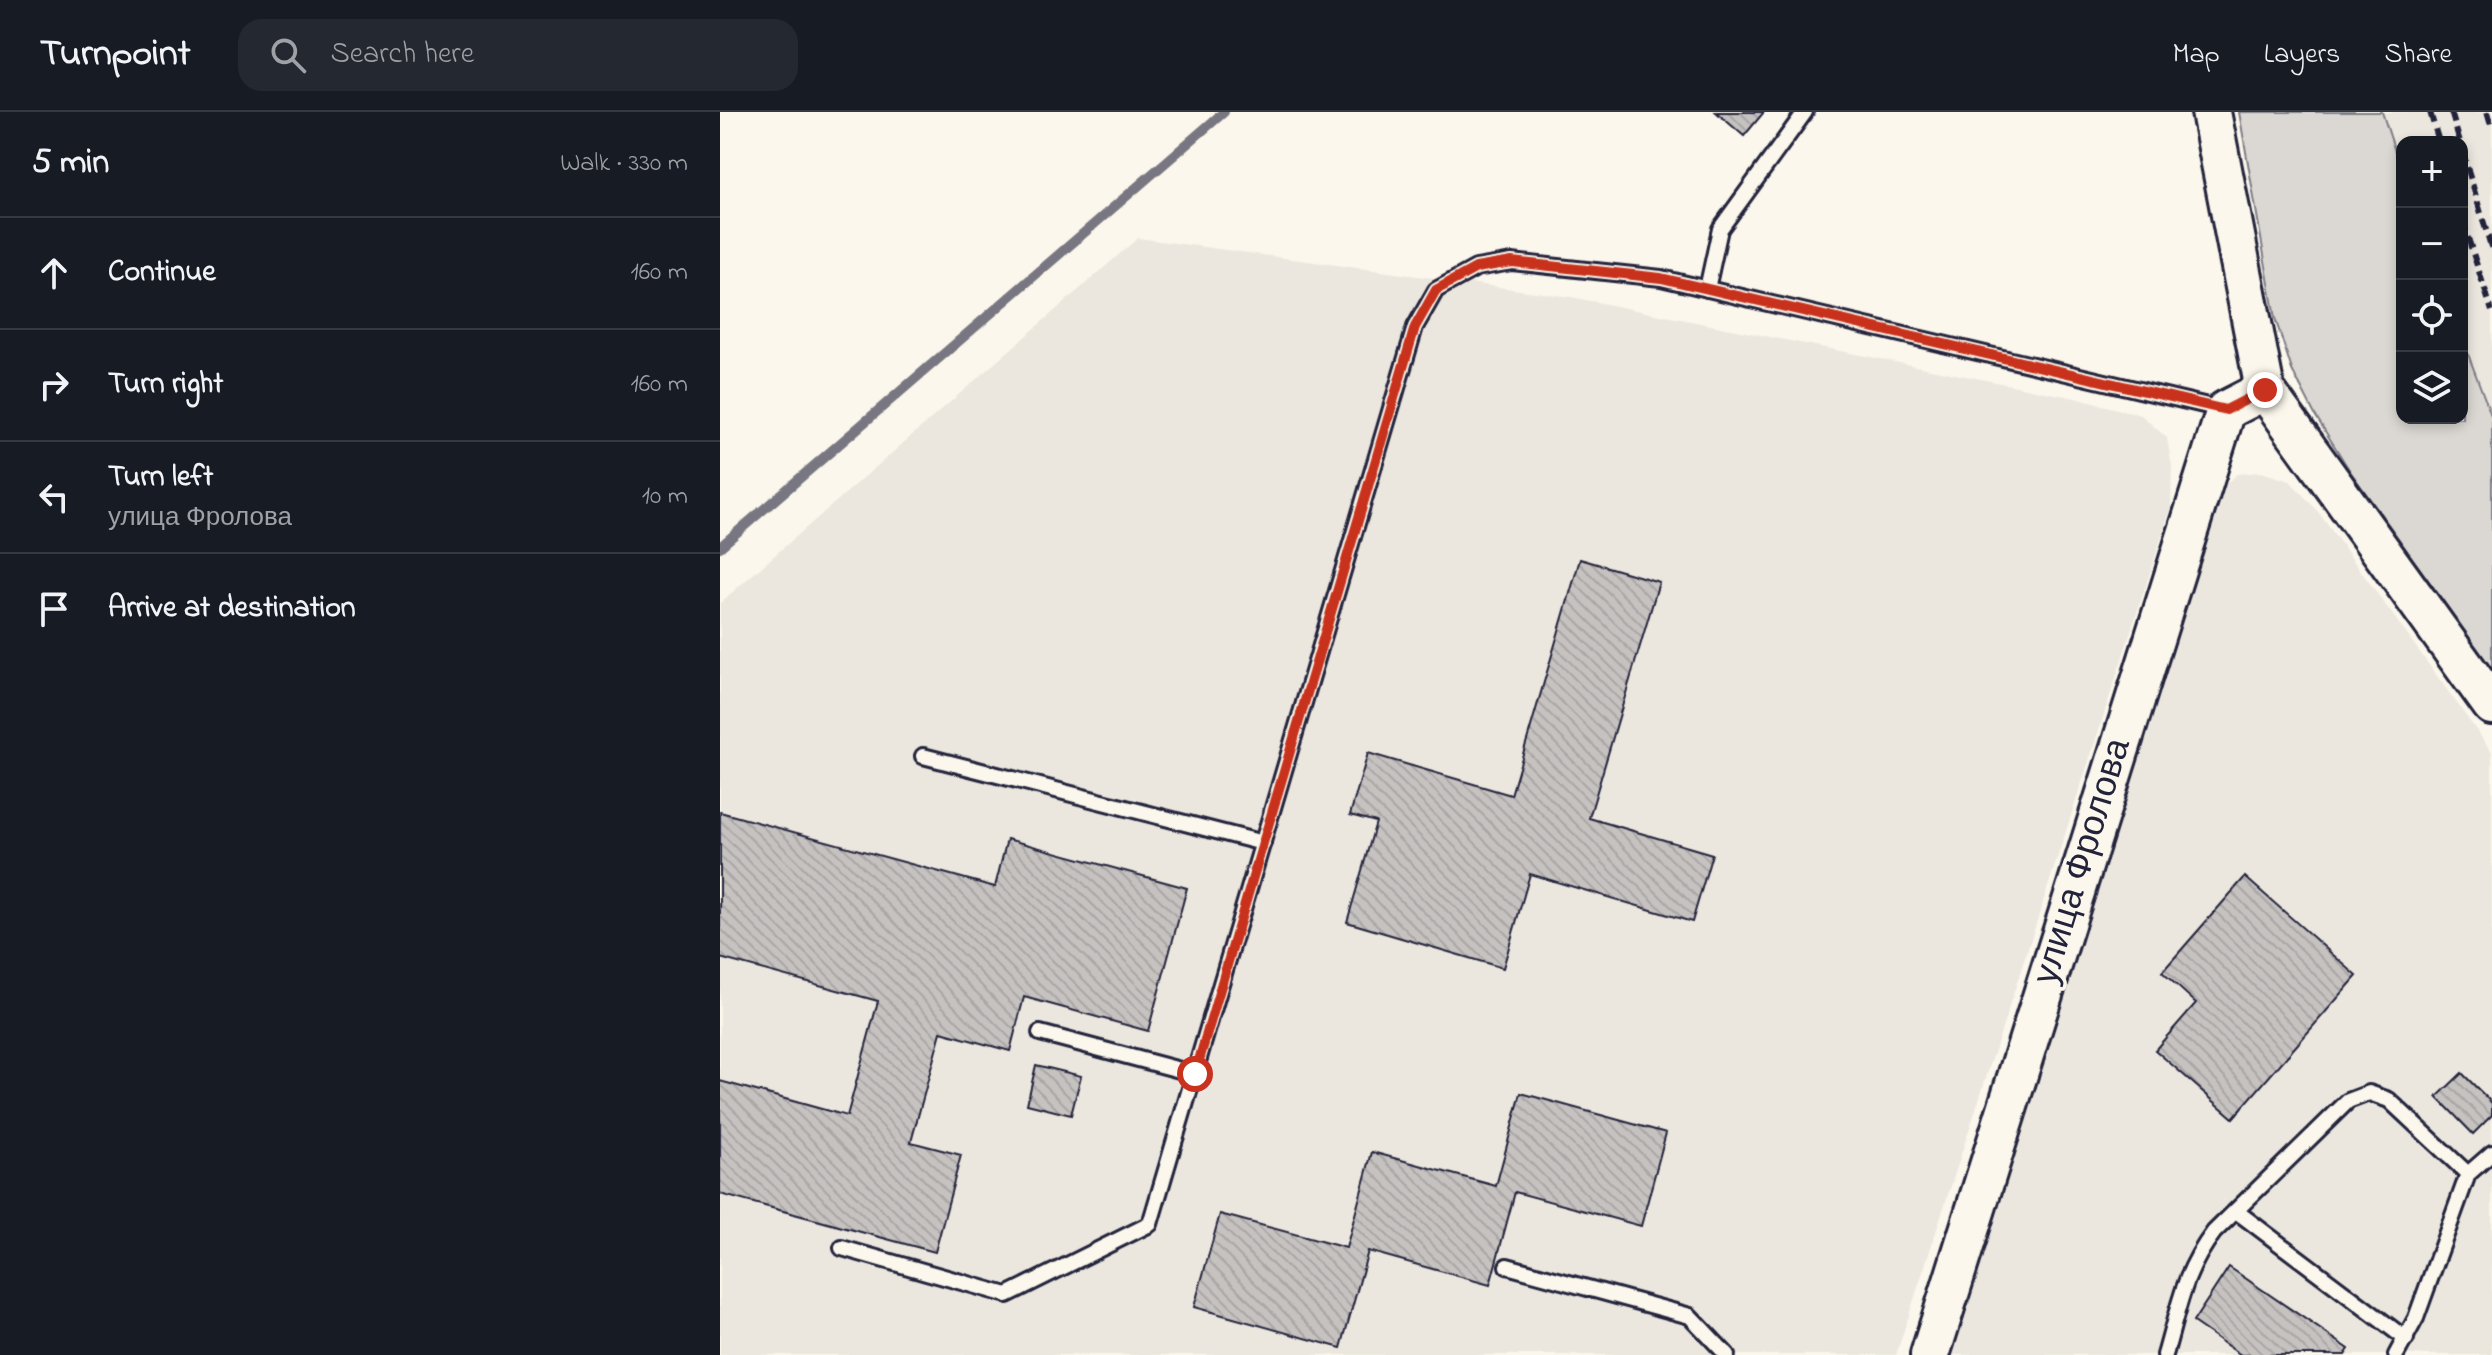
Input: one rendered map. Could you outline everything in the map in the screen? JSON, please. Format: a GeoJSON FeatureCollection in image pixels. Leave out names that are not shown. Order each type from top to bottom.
{"type":"FeatureCollection","features":[{"type":"Feature","properties":{"kind":"street"},"geometry":{"type":"LineString","coordinates":[[2211,112],[2265,390],[2492,705]]}},
{"type":"Feature","properties":{"kind":"street"},"geometry":{"type":"LineString","coordinates":[[2226,410],[2265,390]]}},
{"type":"Feature","properties":{"kind":"street","name":"улица Фролова"},"geometry":{"type":"LineString","coordinates":[[1930,1355],[2226,410]]}},
{"type":"Feature","properties":{"kind":"lane"},"geometry":{"type":"LineString","coordinates":[[1707,289],[1720,229],[1805,112]]}},
{"type":"Feature","properties":{"kind":"lane"},"geometry":{"type":"LineString","coordinates":[[842,1248],[1007,1295],[1150,1224],[1415,327],[1436,290],[1476,268],[1512,262],[1661,278],[2226,410]]}},
{"type":"Feature","properties":{"kind":"lane"},"geometry":{"type":"LineString","coordinates":[[923,756],[1263,843]]}},
{"type":"Feature","properties":{"kind":"lane"},"geometry":{"type":"LineString","coordinates":[[1040,1033],[1195,1074]]}},
{"type":"Feature","properties":{"kind":"lane"},"geometry":{"type":"LineString","coordinates":[[2169,1353],[2183,1287],[2196,1256],[2214,1232],[2348,1101],[2369,1093],[2389,1100],[2468,1174]]}},
{"type":"Feature","properties":{"kind":"lane"},"geometry":{"type":"LineString","coordinates":[[2396,1355],[2416,1318],[2468,1174],[2492,1153]]}},
{"type":"Feature","properties":{"kind":"lane"},"geometry":{"type":"LineString","coordinates":[[2236,1211],[2406,1339]]}},
{"type":"Feature","properties":{"kind":"lane"},"geometry":{"type":"LineString","coordinates":[[1507,1266],[1690,1316],[1727,1355]]}},
{"type":"Feature","properties":{"kind":"shaded area"},"geometry":{"type":"Polygon","coordinates":[[[2239,112],[2382,112],[2396,155],[2396,424],[2468,424],[2468,354],[2492,418],[2492,669],[2350,471],[2315,415],[2292,370],[2275,318],[2239,112]]]}},
{"type":"Feature","properties":{"kind":"shaded area"},"geometry":{"type":"Polygon","coordinates":[[[2382,112],[2492,112],[2492,418],[2468,354],[2468,136],[2396,136],[2396,155],[2382,112]]]}},
{"type":"Feature","properties":{"kind":"shaded area"},"geometry":{"type":"Polygon","coordinates":[[[1138,238],[1571,297],[2075,398],[2141,415],[2167,438],[2172,467],[2171,508],[1896,1355],[720,1355],[720,603],[1138,238]]]}},
{"type":"Feature","properties":{"kind":"shaded area"},"geometry":{"type":"Polygon","coordinates":[[[2261,472],[2290,481],[2316,509],[2492,752],[2492,1355],[1946,1355],[2216,494],[2237,474],[2261,472]]]}},
{"type":"Feature","properties":{"kind":"building"},"geometry":{"type":"Polygon","coordinates":[[[1716,112],[1764,112],[1744,136],[1716,112]]]}},
{"type":"Feature","properties":{"kind":"building"},"geometry":{"type":"Polygon","coordinates":[[[1580,559],[1659,582],[1589,818],[1712,854],[1692,922],[1530,874],[1503,968],[1347,922],[1376,822],[1350,815],[1368,753],[1511,795],[1580,559]]]}},
{"type":"Feature","properties":{"kind":"building"},"geometry":{"type":"Polygon","coordinates":[[[720,812],[995,887],[1007,839],[1187,888],[1148,1031],[1024,997],[1010,1051],[941,1032],[911,1142],[961,1155],[935,1252],[720,1194],[720,1081],[847,1116],[878,1001],[720,958],[720,812]]]}},
{"type":"Feature","properties":{"kind":"building"},"geometry":{"type":"Polygon","coordinates":[[[2245,877],[2357,976],[2233,1118],[2155,1050],[2196,1003],[2162,972],[2245,877]]]}},
{"type":"Feature","properties":{"kind":"building"},"geometry":{"type":"Polygon","coordinates":[[[1036,1065],[1081,1076],[1071,1115],[1027,1104],[1036,1065]]]}},
{"type":"Feature","properties":{"kind":"building"},"geometry":{"type":"Polygon","coordinates":[[[2462,1073],[2492,1103],[2492,1115],[2473,1134],[2437,1097],[2462,1073]]]}},
{"type":"Feature","properties":{"kind":"building"},"geometry":{"type":"Polygon","coordinates":[[[1521,1093],[1666,1133],[1641,1226],[1515,1192],[1490,1285],[1368,1251],[1341,1348],[1194,1307],[1220,1214],[1346,1248],[1372,1152],[1496,1186],[1521,1093]]]}},
{"type":"Feature","properties":{"kind":"building"},"geometry":{"type":"Polygon","coordinates":[[[2229,1267],[2349,1349],[2345,1355],[2241,1355],[2193,1322],[2229,1267]]]}},
{"type":"Feature","properties":{"kind":"waterway"},"geometry":{"type":"LineString","coordinates":[[720,547],[1224,112]]}},
{"type":"Feature","properties":{"kind":"railway"},"geometry":{"type":"LineString","coordinates":[[2430,112],[2437,136]]}},
{"type":"Feature","properties":{"kind":"railway"},"geometry":{"type":"LineString","coordinates":[[2451,112],[2458,136]]}},
{"type":"Feature","properties":{"kind":"railway"},"geometry":{"type":"LineString","coordinates":[[2487,112],[2492,129]]}},
{"type":"Feature","properties":{"kind":"railway"},"geometry":{"type":"LineString","coordinates":[[2468,170],[2492,250]]}},
{"type":"Feature","properties":{"kind":"railway"},"geometry":{"type":"LineString","coordinates":[[2468,238],[2492,311]]}},
{"type":"Feature","properties":{"kind":"route"},"geometry":{"type":"LineString","coordinates":[[1195,1074],[1415,327],[1436,290],[1476,268],[1512,262],[1661,278],[2226,410],[2265,390]]}}]}
